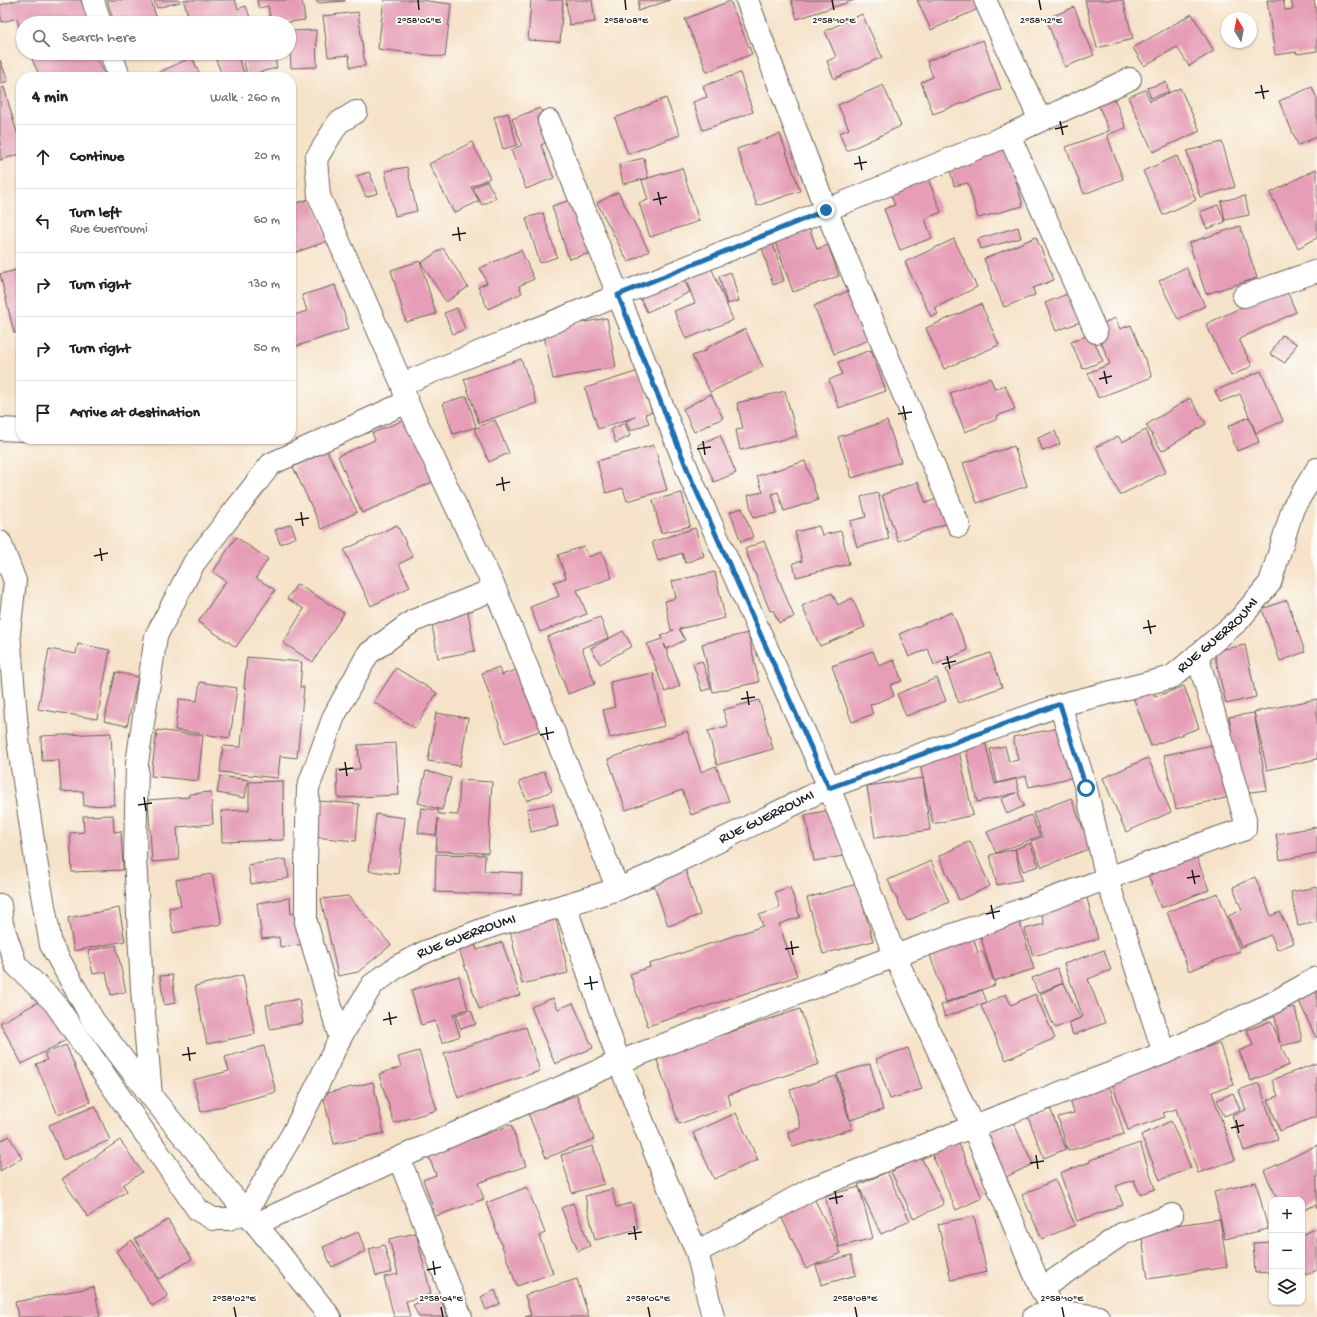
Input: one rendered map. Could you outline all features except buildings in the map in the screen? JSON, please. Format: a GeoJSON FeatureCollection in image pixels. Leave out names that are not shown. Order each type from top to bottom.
{"type":"FeatureCollection","features":[{"type":"Feature","properties":{"kind":"street"},"geometry":{"type":"LineString","coordinates":[[93,0],[98,16]]}},
{"type":"Feature","properties":{"kind":"street"},"geometry":{"type":"LineString","coordinates":[[747,0],[826,210],[960,526]]}},
{"type":"Feature","properties":{"kind":"street"},"geometry":{"type":"LineString","coordinates":[[985,0],[1040,120]]}},
{"type":"Feature","properties":{"kind":"street"},"geometry":{"type":"LineString","coordinates":[[113,60],[117,72]]}},
{"type":"Feature","properties":{"kind":"street"},"geometry":{"type":"LineString","coordinates":[[151,1096],[142,989],[134,857],[138,763],[156,636],[194,563],[271,464],[404,393],[618,295],[1009,135],[1130,79]]}},
{"type":"Feature","properties":{"kind":"street"},"geometry":{"type":"LineString","coordinates":[[356,112],[338,123],[316,159],[319,196],[404,393],[495,589],[618,889]]}},
{"type":"Feature","properties":{"kind":"street"},"geometry":{"type":"LineString","coordinates":[[549,121],[692,481],[829,788],[896,956],[973,1127],[1041,1289],[1055,1314]]}},
{"type":"Feature","properties":{"kind":"street"},"geometry":{"type":"LineString","coordinates":[[1009,135],[1096,332]]}},
{"type":"Feature","properties":{"kind":"street"},"geometry":{"type":"LineString","coordinates":[[1244,296],[1317,271]]}},
{"type":"Feature","properties":{"kind":"street"},"geometry":{"type":"LineString","coordinates":[[0,429],[16,430]]}},
{"type":"Feature","properties":{"kind":"street","name":"RUE GUERROUMI"},"geometry":{"type":"LineString","coordinates":[[251,1218],[340,1038],[372,985],[398,966],[425,952],[492,926],[618,889],[648,876],[829,788],[1060,704],[1172,676],[1238,620],[1270,583],[1292,508],[1317,469]]}},
{"type":"Feature","properties":{"kind":"street"},"geometry":{"type":"LineString","coordinates":[[0,542],[15,581],[4,634],[36,861],[51,945],[93,1020],[151,1096],[330,1317]]}},
{"type":"Feature","properties":{"kind":"street"},"geometry":{"type":"LineString","coordinates":[[340,1038],[306,922],[308,788],[334,716],[368,654],[412,621],[495,589]]}},
{"type":"Feature","properties":{"kind":"street"},"geometry":{"type":"LineString","coordinates":[[0,905],[2,924],[16,965],[54,1002],[198,1210],[213,1219],[251,1218],[399,1158],[619,1062],[896,956],[1215,838],[1245,829],[1245,819],[1197,655]]}},
{"type":"Feature","properties":{"kind":"street"},"geometry":{"type":"LineString","coordinates":[[1060,704],[1086,788],[1107,879],[1164,1053]]}},
{"type":"Feature","properties":{"kind":"street"},"geometry":{"type":"LineString","coordinates":[[565,905],[619,1062],[679,1213],[697,1252],[712,1316]]}},
{"type":"Feature","properties":{"kind":"street"},"geometry":{"type":"LineString","coordinates":[[697,1252],[813,1188],[1164,1053],[1271,1004],[1317,978]]}},
{"type":"Feature","properties":{"kind":"street"},"geometry":{"type":"LineString","coordinates":[[399,1158],[461,1317]]}},
{"type":"Feature","properties":{"kind":"street"},"geometry":{"type":"LineString","coordinates":[[1041,1289],[1122,1234],[1172,1215]]}},
{"type":"Feature","properties":{"kind":"street"},"geometry":{"type":"LineString","coordinates":[[1034,1317],[1055,1314],[1098,1317]]}},
{"type":"Feature","properties":{"kind":"route"},"geometry":{"type":"LineString","coordinates":[[826,210],[618,295],[692,481],[829,788],[1060,704],[1086,788]]}}]}
